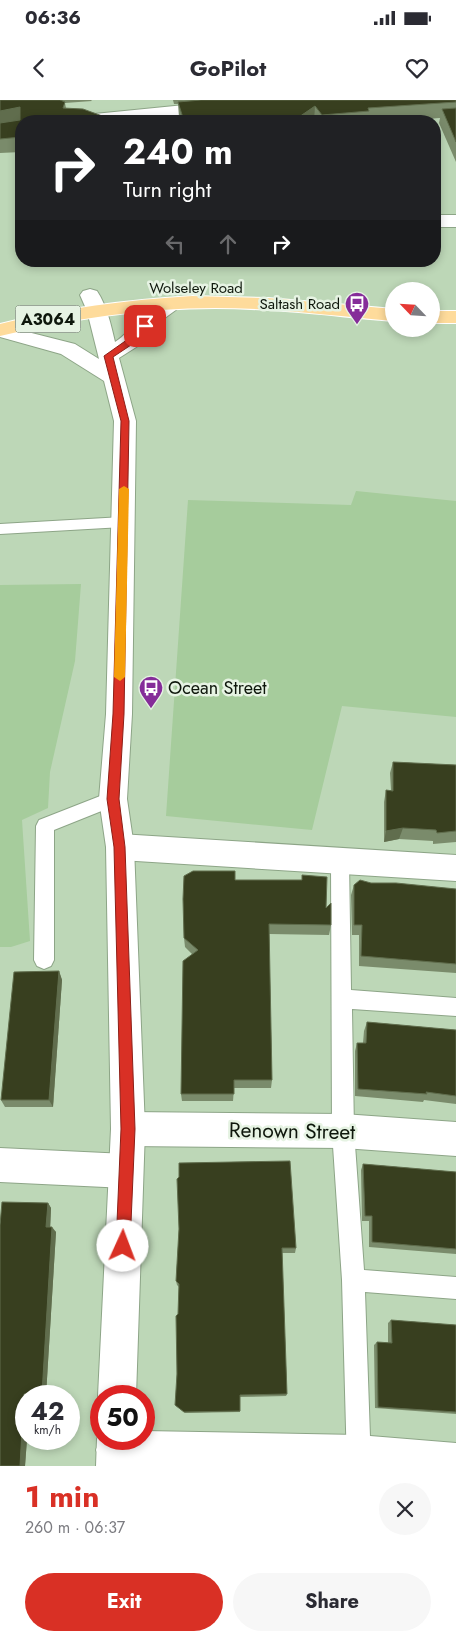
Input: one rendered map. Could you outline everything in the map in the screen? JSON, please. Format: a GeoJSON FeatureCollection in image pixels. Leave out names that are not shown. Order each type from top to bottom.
{"type":"FeatureCollection","features":[{"type":"Feature","properties":{"kind":"main road"},"geometry":{"type":"LineString","coordinates":[[160,115],[285,100]]}},
{"type":"Feature","properties":{"kind":"main road"},"geometry":{"type":"LineString","coordinates":[[441,221],[456,221]]}},
{"type":"Feature","properties":{"kind":"main road","name":"Wolseley Road"},"geometry":{"type":"LineString","coordinates":[[0,331],[93,303],[135,288],[198,286],[285,289],[385,297]]}},
{"type":"Feature","properties":{"kind":"main road"},"geometry":{"type":"LineString","coordinates":[[440,300],[456,300]]}},
{"type":"Feature","properties":{"kind":"main road"},"geometry":{"type":"LineString","coordinates":[[93,303],[125,421],[119,714],[113,799],[120,847],[128,1129],[117,1385]]}},
{"type":"Feature","properties":{"kind":"main road","name":"Wolseley Road"},"geometry":{"type":"LineString","coordinates":[[0,312],[93,303],[253,304],[385,314]]}},
{"type":"Feature","properties":{"kind":"main road"},"geometry":{"type":"LineString","coordinates":[[111,367],[151,319],[174,304]]}},
{"type":"Feature","properties":{"kind":"main road"},"geometry":{"type":"LineString","coordinates":[[440,317],[456,317]]}},
{"type":"Feature","properties":{"kind":"main road"},"geometry":{"type":"LineString","coordinates":[[0,331],[68,349],[111,367]]}},
{"type":"Feature","properties":{"kind":"main road"},"geometry":{"type":"LineString","coordinates":[[120,847],[456,868]]}},
{"type":"Feature","properties":{"kind":"main road","name":"Renown Street"},"geometry":{"type":"LineString","coordinates":[[128,1129],[343,1131],[456,1139]]}},
{"type":"Feature","properties":{"kind":"main road"},"geometry":{"type":"LineString","coordinates":[[0,1165],[126,1171]]}},
{"type":"Feature","properties":{"kind":"main road"},"geometry":{"type":"LineString","coordinates":[[115,1451],[456,1462]]}},
{"type":"Feature","properties":{"kind":"lane"},"geometry":{"type":"LineString","coordinates":[[0,529],[123,522]]}},
{"type":"Feature","properties":{"kind":"lane"},"geometry":{"type":"LineString","coordinates":[[44,960],[45,826],[113,799]]}},
{"type":"Feature","properties":{"kind":"lane"},"geometry":{"type":"LineString","coordinates":[[340,861],[343,1131],[352,1280],[358,1460]]}},
{"type":"Feature","properties":{"kind":"lane"},"geometry":{"type":"LineString","coordinates":[[341,999],[456,1007]]}},
{"type":"Feature","properties":{"kind":"lane"},"geometry":{"type":"LineString","coordinates":[[352,1280],[456,1288]]}},
{"type":"Feature","properties":{"kind":"green space"},"geometry":{"type":"Polygon","coordinates":[[[356,491],[456,501],[456,717],[342,706],[312,830],[166,816],[188,500],[351,505],[356,491]]]}},
{"type":"Feature","properties":{"kind":"green space"},"geometry":{"type":"Polygon","coordinates":[[[81,584],[75,661],[50,772],[48,808],[22,820],[30,941],[11,947],[0,947],[0,585],[81,584]]]}},
{"type":"Feature","properties":{"kind":"building"},"geometry":{"type":"Polygon","coordinates":[[[0,100],[60,100],[65,102],[63,108],[83,109],[100,115],[20,115],[20,107],[0,111],[0,100]]]}},
{"type":"Feature","properties":{"kind":"building"},"geometry":{"type":"Polygon","coordinates":[[[201,100],[456,100],[456,102],[368,108],[369,111],[322,115],[315,106],[302,115],[182,115],[178,102],[201,100]]]}},
{"type":"Feature","properties":{"kind":"building"},"geometry":{"type":"Polygon","coordinates":[[[456,108],[456,142],[442,109],[456,108]]]}},
{"type":"Feature","properties":{"kind":"building"},"geometry":{"type":"Polygon","coordinates":[[[15,121],[15,138],[0,139],[0,123],[15,121]]]}},
{"type":"Feature","properties":{"kind":"building"},"geometry":{"type":"Polygon","coordinates":[[[393,762],[456,765],[456,831],[437,833],[436,830],[403,828],[386,831],[386,790],[393,791],[393,762]]]}},
{"type":"Feature","properties":{"kind":"building"},"geometry":{"type":"Polygon","coordinates":[[[193,871],[235,871],[235,880],[302,880],[302,875],[327,877],[326,908],[331,903],[331,925],[269,924],[272,1080],[234,1080],[234,1094],[181,1094],[183,961],[198,950],[184,938],[184,876],[193,871]]]}},
{"type":"Feature","properties":{"kind":"building"},"geometry":{"type":"Polygon","coordinates":[[[360,880],[371,883],[396,883],[456,889],[456,964],[361,956],[362,925],[354,925],[354,885],[360,880]]]}},
{"type":"Feature","properties":{"kind":"building"},"geometry":{"type":"Polygon","coordinates":[[[59,971],[49,1100],[1,1100],[14,972],[59,971]]]}},
{"type":"Feature","properties":{"kind":"building"},"geometry":{"type":"Polygon","coordinates":[[[367,1022],[456,1030],[456,1096],[426,1092],[427,1094],[358,1089],[357,1043],[366,1043],[367,1022]]]}},
{"type":"Feature","properties":{"kind":"building"},"geometry":{"type":"Polygon","coordinates":[[[290,1161],[296,1248],[282,1248],[287,1394],[240,1395],[240,1411],[184,1412],[175,1405],[177,1374],[176,1316],[178,1314],[179,1284],[176,1281],[179,1229],[177,1179],[179,1177],[179,1163],[290,1161]]]}},
{"type":"Feature","properties":{"kind":"building"},"geometry":{"type":"Polygon","coordinates":[[[363,1164],[456,1172],[456,1249],[372,1242],[372,1216],[365,1216],[363,1164]]]}},
{"type":"Feature","properties":{"kind":"building"},"geometry":{"type":"Polygon","coordinates":[[[2,1202],[48,1203],[46,1227],[52,1227],[43,1385],[15,1385],[15,1450],[21,1450],[20,1466],[0,1466],[0,1225],[2,1202]]]}},
{"type":"Feature","properties":{"kind":"building"},"geometry":{"type":"Polygon","coordinates":[[[391,1320],[456,1325],[456,1412],[378,1407],[377,1342],[392,1343],[391,1320]]]}},
{"type":"Feature","properties":{"kind":"slow traffic"},"geometry":{"type":"LineString","coordinates":[[120,677],[124,489]]}},
{"type":"Feature","properties":{"kind":"place","name":"Saltash Road"},"geometry":{"type":"Point","coordinates":[357,325]}},
{"type":"Feature","properties":{"kind":"place","name":"Ocean Street"},"geometry":{"type":"Point","coordinates":[151,709]}},
{"type":"Feature","properties":{"kind":"route"},"geometry":{"type":"LineString","coordinates":[[123,1246],[128,1129],[120,847],[113,799],[119,714],[125,421],[108,356],[134,339],[145,326]]}}]}
